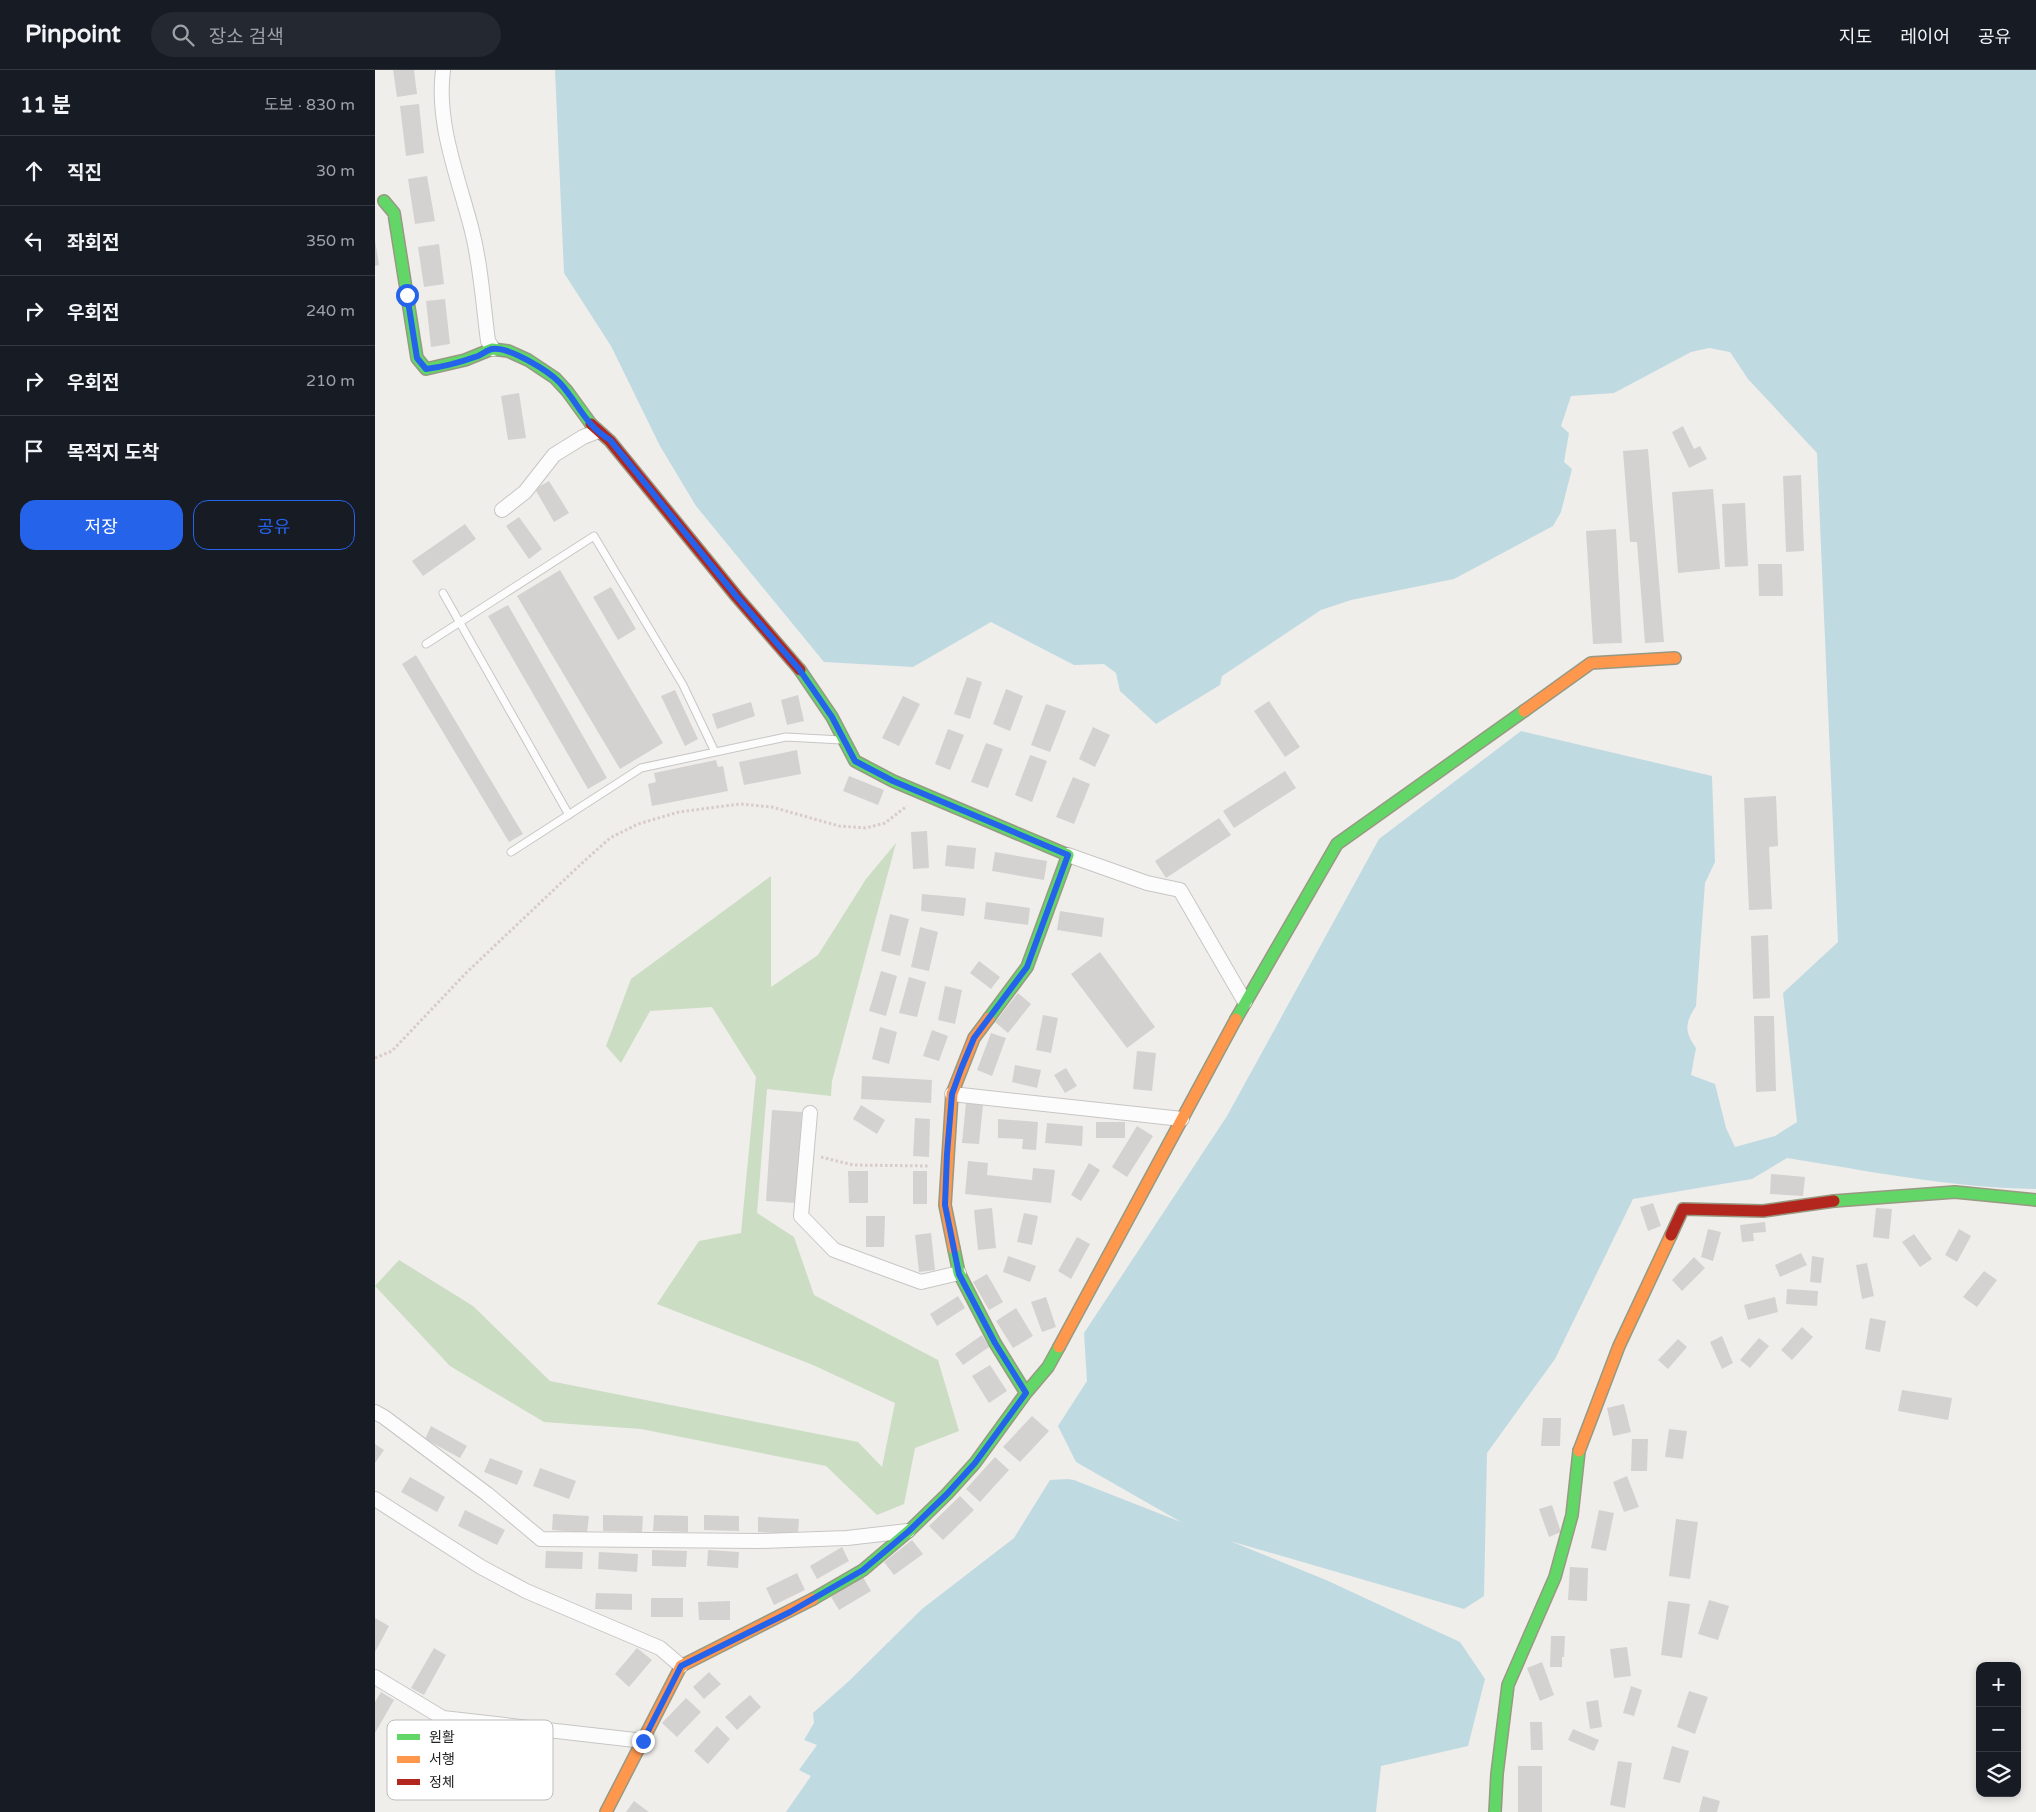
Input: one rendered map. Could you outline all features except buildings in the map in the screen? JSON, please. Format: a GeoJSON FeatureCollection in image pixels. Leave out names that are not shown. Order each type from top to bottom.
{"type":"FeatureCollection","features":[{"type":"Feature","properties":{"kind":"street"},"geometry":{"type":"LineString","coordinates":[[443,70],[441,88],[448,140],[455,174],[472,230],[488,341],[493,349]]}},
{"type":"Feature","properties":{"kind":"street"},"geometry":{"type":"LineString","coordinates":[[384,202],[395,213],[417,358],[426,369],[440,368],[493,349],[511,352],[531,362],[559,383],[596,432],[610,440],[737,597],[799,669],[832,717],[855,761],[919,792],[1068,855],[1147,883],[1180,890],[1245,1002]]}},
{"type":"Feature","properties":{"kind":"street"},"geometry":{"type":"LineString","coordinates":[[502,510],[525,492],[554,455],[583,437],[596,432]]}},
{"type":"Feature","properties":{"kind":"street"},"geometry":{"type":"LineString","coordinates":[[606,1812],[681,1666],[790,1612],[863,1570],[909,1531],[947,1494],[975,1463],[1026,1393],[1048,1367],[1245,1002],[1337,844],[1591,663],[1675,658]]}},
{"type":"Feature","properties":{"kind":"street"},"geometry":{"type":"LineString","coordinates":[[1026,1393],[995,1343],[959,1274],[945,1205],[952,1094],[974,1038],[1027,967],[1068,855]]}},
{"type":"Feature","properties":{"kind":"street"},"geometry":{"type":"LineString","coordinates":[[952,1094],[1182,1119]]}},
{"type":"Feature","properties":{"kind":"street"},"geometry":{"type":"LineString","coordinates":[[810,1113],[801,1216],[834,1250],[921,1282],[959,1274]]}},
{"type":"Feature","properties":{"kind":"street"},"geometry":{"type":"LineString","coordinates":[[1495,1812],[1497,1774],[1508,1685],[1555,1578],[1572,1515],[1579,1452],[1619,1346],[1683,1209],[1763,1211],[1849,1198],[1955,1192],[2036,1200]]}},
{"type":"Feature","properties":{"kind":"street"},"geometry":{"type":"LineString","coordinates":[[375,1412],[487,1494],[541,1539],[759,1541],[847,1538],[909,1531]]}},
{"type":"Feature","properties":{"kind":"street"},"geometry":{"type":"LineString","coordinates":[[375,1499],[481,1567],[525,1591],[660,1648],[681,1666]]}},
{"type":"Feature","properties":{"kind":"street"},"geometry":{"type":"LineString","coordinates":[[375,1677],[443,1718],[460,1720]]}},
{"type":"Feature","properties":{"kind":"street"},"geometry":{"type":"LineString","coordinates":[[553,1731],[643,1741]]}},
{"type":"Feature","properties":{"kind":"lane"},"geometry":{"type":"LineString","coordinates":[[426,644],[594,536],[683,686],[715,752]]}},
{"type":"Feature","properties":{"kind":"lane"},"geometry":{"type":"LineString","coordinates":[[443,593],[569,815]]}},
{"type":"Feature","properties":{"kind":"lane"},"geometry":{"type":"LineString","coordinates":[[511,852],[641,768],[786,737],[844,740]]}},
{"type":"Feature","properties":{"kind":"path"},"geometry":{"type":"LineString","coordinates":[[375,1058],[392,1051],[465,972],[595,851],[610,838],[637,824],[679,812],[740,804],[772,807],[839,826],[866,828],[885,823],[908,805],[919,792]]}},
{"type":"Feature","properties":{"kind":"path"},"geometry":{"type":"LineString","coordinates":[[807,1154],[853,1165],[947,1167]]}},
{"type":"Feature","properties":{"kind":"green space"},"geometry":{"type":"Polygon","coordinates":[[[896,843],[832,1081],[831,1096],[767,1089],[757,1213],[794,1237],[814,1295],[938,1360],[959,1431],[915,1448],[904,1504],[877,1515],[826,1466],[641,1429],[544,1422],[450,1366],[375,1286],[399,1260],[473,1306],[550,1381],[858,1442],[882,1467],[895,1403],[813,1365],[657,1304],[699,1241],[741,1233],[756,1077],[712,1007],[650,1011],[621,1063],[606,1046],[631,979],[771,876],[771,987],[818,955],[866,879],[896,843]]]}},
{"type":"Feature","properties":{"kind":"water"},"geometry":{"type":"Polygon","coordinates":[[[555,70],[2036,70],[2036,1189],[1973,1186],[1787,1158],[1752,1179],[1633,1199],[1555,1359],[1487,1453],[1484,1596],[1464,1609],[1230,1541],[1326,1580],[1460,1642],[1485,1679],[1468,1746],[1381,1766],[1376,1812],[786,1812],[811,1776],[799,1770],[817,1745],[804,1740],[814,1723],[813,1713],[849,1681],[922,1609],[1014,1538],[1050,1480],[1074,1480],[1181,1522],[1076,1462],[1058,1426],[1087,1381],[1084,1333],[1227,1116],[1379,839],[1521,731],[1712,776],[1715,862],[1705,883],[1696,1006],[1687,1027],[1689,1037],[1696,1048],[1691,1075],[1715,1084],[1726,1128],[1735,1147],[1775,1136],[1797,1122],[1783,993],[1838,942],[1817,453],[1748,379],[1730,352],[1709,348],[1691,352],[1614,393],[1571,396],[1561,426],[1569,433],[1564,462],[1572,469],[1561,512],[1553,526],[1454,579],[1351,600],[1321,610],[1222,676],[1220,685],[1156,724],[1120,691],[1116,673],[1104,664],[1074,665],[991,622],[913,667],[824,662],[696,506],[660,446],[611,346],[564,273],[555,70]]]}},
{"type":"Feature","properties":{"kind":"traffic: fast"},"geometry":{"type":"LineString","coordinates":[[384,201],[394,213],[417,358],[426,369],[465,360],[492,349],[508,351],[528,360],[555,378],[591,424]]}},
{"type":"Feature","properties":{"kind":"traffic: fast"},"geometry":{"type":"LineString","coordinates":[[800,670],[832,717],[855,761],[893,781],[1068,855],[1027,967],[989,1018]]}},
{"type":"Feature","properties":{"kind":"traffic: fast"},"geometry":{"type":"LineString","coordinates":[[1236,1019],[1337,844],[1524,711]]}},
{"type":"Feature","properties":{"kind":"traffic: fast"},"geometry":{"type":"LineString","coordinates":[[1834,1201],[1955,1192],[2036,1200]]}},
{"type":"Feature","properties":{"kind":"traffic: fast"},"geometry":{"type":"LineString","coordinates":[[954,1249],[959,1273],[995,1343],[1026,1393]]}},
{"type":"Feature","properties":{"kind":"traffic: fast"},"geometry":{"type":"LineString","coordinates":[[813,1599],[863,1570],[909,1531],[947,1494],[975,1463],[1026,1393],[1048,1367],[1059,1347]]}},
{"type":"Feature","properties":{"kind":"traffic: fast"},"geometry":{"type":"LineString","coordinates":[[1495,1812],[1497,1774],[1508,1685],[1555,1577],[1572,1515],[1579,1451]]}},
{"type":"Feature","properties":{"kind":"traffic: slow"},"geometry":{"type":"LineString","coordinates":[[1524,711],[1591,663],[1675,658]]}},
{"type":"Feature","properties":{"kind":"traffic: slow"},"geometry":{"type":"LineString","coordinates":[[954,1249],[945,1205],[952,1094],[974,1038],[989,1018]]}},
{"type":"Feature","properties":{"kind":"traffic: slow"},"geometry":{"type":"LineString","coordinates":[[1059,1347],[1236,1019]]}},
{"type":"Feature","properties":{"kind":"traffic: slow"},"geometry":{"type":"LineString","coordinates":[[1579,1451],[1619,1346],[1671,1235]]}},
{"type":"Feature","properties":{"kind":"traffic: slow"},"geometry":{"type":"LineString","coordinates":[[606,1812],[681,1666],[813,1599]]}},
{"type":"Feature","properties":{"kind":"traffic: jam"},"geometry":{"type":"LineString","coordinates":[[591,424],[610,441],[737,597],[800,670]]}},
{"type":"Feature","properties":{"kind":"traffic: jam"},"geometry":{"type":"LineString","coordinates":[[1671,1235],[1683,1209],[1763,1211],[1834,1201]]}},
{"type":"Feature","properties":{"kind":"route"},"geometry":{"type":"LineString","coordinates":[[407,295],[417,358],[426,369],[440,368],[493,349],[511,352],[537,366],[559,383],[596,432],[610,440],[737,597],[799,669],[832,717],[855,761],[893,781],[1068,855],[1027,967],[974,1038],[961,1069],[952,1094],[947,1154],[945,1205],[959,1274],[995,1343],[1026,1393],[975,1463],[947,1494],[909,1531],[863,1570],[790,1612],[681,1666],[643,1741]]}}]}
